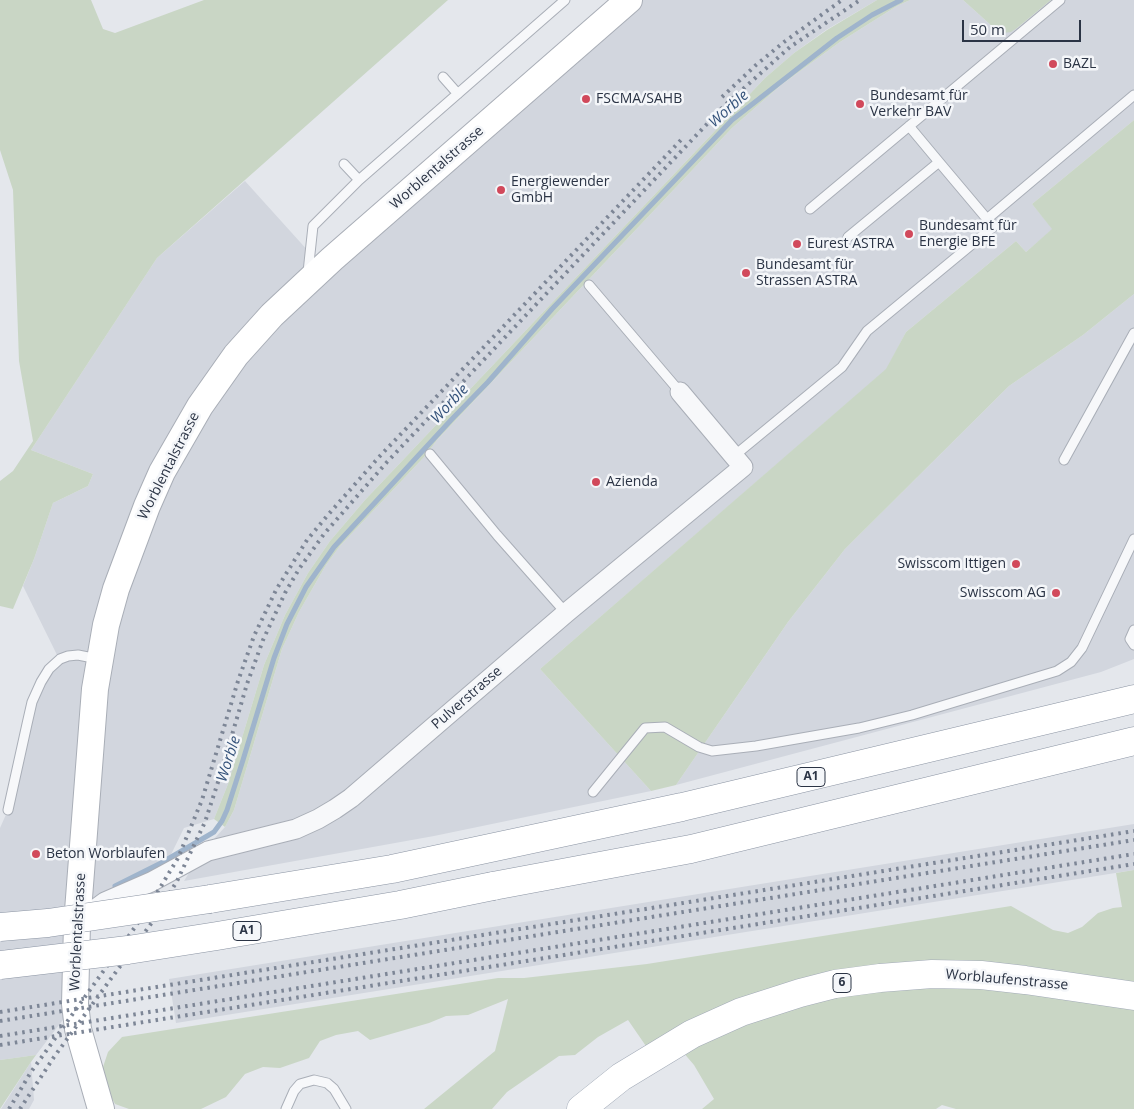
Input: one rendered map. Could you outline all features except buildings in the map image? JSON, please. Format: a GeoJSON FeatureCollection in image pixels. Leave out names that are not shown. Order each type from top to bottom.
{"type":"FeatureCollection","features":[{"type":"Feature","properties":{"kind":"main road","name":"Worblentalstrasse"},"geometry":{"type":"LineString","coordinates":[[102,1109],[78,1029],[75,1004],[77,924],[95,689],[99,660],[116,589],[147,506],[177,444],[200,406],[236,356],[272,315],[308,281],[629,0]]}},
{"type":"Feature","properties":{"kind":"main road","name":"A1"},"geometry":{"type":"LineString","coordinates":[[0,927],[48,924],[123,914],[392,869],[764,788],[1134,699]]}},
{"type":"Feature","properties":{"kind":"main road","name":"A1"},"geometry":{"type":"LineString","coordinates":[[0,965],[128,950],[218,936],[400,905],[692,849],[1134,742]]}},
{"type":"Feature","properties":{"kind":"main road","name":"Worblaufenstrasse"},"geometry":{"type":"LineString","coordinates":[[581,1109],[621,1077],[692,1034],[740,1012],[835,984],[932,974],[981,975],[1134,996]]}},
{"type":"Feature","properties":{"kind":"street"},"geometry":{"type":"LineString","coordinates":[[680,392],[734,456]]}},
{"type":"Feature","properties":{"kind":"street","name":"Pulverstrasse"},"geometry":{"type":"LineString","coordinates":[[77,924],[106,902],[151,882],[208,851],[296,829],[318,819],[351,798],[566,612],[743,467],[734,456]]}},
{"type":"Feature","properties":{"kind":"lane"},"geometry":{"type":"LineString","coordinates":[[308,281],[313,226],[359,180],[565,0]]}},
{"type":"Feature","properties":{"kind":"lane"},"geometry":{"type":"LineString","coordinates":[[810,209],[1060,0]]}},
{"type":"Feature","properties":{"kind":"lane"},"geometry":{"type":"LineString","coordinates":[[443,78],[458,94]]}},
{"type":"Feature","properties":{"kind":"lane"},"geometry":{"type":"LineString","coordinates":[[987,219],[1134,95]]}},
{"type":"Feature","properties":{"kind":"lane"},"geometry":{"type":"LineString","coordinates":[[734,456],[842,367],[867,331],[994,226],[910,126]]}},
{"type":"Feature","properties":{"kind":"lane"},"geometry":{"type":"LineString","coordinates":[[848,237],[939,162]]}},
{"type":"Feature","properties":{"kind":"lane"},"geometry":{"type":"LineString","coordinates":[[344,164],[359,180]]}},
{"type":"Feature","properties":{"kind":"lane"},"geometry":{"type":"LineString","coordinates":[[589,284],[680,392]]}},
{"type":"Feature","properties":{"kind":"lane"},"geometry":{"type":"LineString","coordinates":[[1064,460],[1134,333]]}},
{"type":"Feature","properties":{"kind":"lane"},"geometry":{"type":"LineString","coordinates":[[430,454],[497,535],[566,612]]}},
{"type":"Feature","properties":{"kind":"lane"},"geometry":{"type":"LineString","coordinates":[[594,792],[646,728],[665,726],[699,747],[712,751],[756,746],[859,728],[912,716],[1057,671],[1071,662],[1082,648],[1134,539]]}},
{"type":"Feature","properties":{"kind":"lane"},"geometry":{"type":"LineString","coordinates":[[1134,630],[1130,638],[1134,645]]}},
{"type":"Feature","properties":{"kind":"lane"},"geometry":{"type":"LineString","coordinates":[[8,810],[32,702],[49,669],[60,659],[68,656],[78,655],[99,660]]}},
{"type":"Feature","properties":{"kind":"lane"},"geometry":{"type":"LineString","coordinates":[[286,1109],[294,1091],[300,1084],[314,1080],[327,1083],[334,1089],[346,1109]]}},
{"type":"Feature","properties":{"kind":"shaded area"},"geometry":{"type":"Polygon","coordinates":[[[642,0],[877,0],[826,30],[794,53],[765,78],[365,500],[330,541],[308,573],[285,615],[264,665],[228,784],[214,819],[184,828],[156,885],[77,924],[75,1004],[36,1055],[0,1060],[0,828],[8,810],[32,702],[59,659],[23,586],[53,503],[88,486],[93,474],[31,450],[157,258],[245,181],[328,273],[642,0]]]}},
{"type":"Feature","properties":{"kind":"shaded area"},"geometry":{"type":"Polygon","coordinates":[[[910,0],[963,0],[994,28],[1017,28],[1051,0],[1134,0],[1134,120],[1032,204],[1053,229],[1026,252],[1016,241],[906,332],[887,369],[540,669],[651,791],[434,836],[184,881],[201,853],[225,827],[234,810],[282,649],[299,612],[326,565],[340,546],[426,455],[437,440],[732,128],[781,85],[840,42],[897,6],[910,0]]]}},
{"type":"Feature","properties":{"kind":"shaded area"},"geometry":{"type":"Polygon","coordinates":[[[1134,294],[1134,659],[1101,672],[676,785],[788,622],[845,549],[1009,386],[1083,335],[1134,294]]]}},
{"type":"Feature","properties":{"kind":"shaded area"},"geometry":{"type":"Polygon","coordinates":[[[1134,824],[1134,870],[176,1023],[169,979],[1134,824]]]}},
{"type":"Feature","properties":{"kind":"shaded area"},"geometry":{"type":"Polygon","coordinates":[[[31,1062],[34,1100],[29,1109],[1,1109],[31,1062]]]}},
{"type":"Feature","properties":{"kind":"green space"},"geometry":{"type":"Polygon","coordinates":[[[0,0],[91,0],[103,29],[115,33],[204,0],[448,0],[157,258],[31,450],[93,474],[88,486],[53,503],[34,559],[13,609],[0,606],[0,481],[13,471],[33,441],[19,361],[13,190],[0,150],[0,0]]]}},
{"type":"Feature","properties":{"kind":"green space"},"geometry":{"type":"Polygon","coordinates":[[[877,0],[910,0],[897,6],[840,42],[781,85],[732,128],[437,440],[426,455],[340,546],[326,565],[299,612],[282,649],[234,810],[225,827],[214,819],[228,784],[264,665],[285,615],[308,573],[330,541],[365,500],[765,78],[794,53],[827,30],[877,0]]]}},
{"type":"Feature","properties":{"kind":"green space"},"geometry":{"type":"Polygon","coordinates":[[[963,0],[1051,0],[1017,28],[1011,32],[1003,33],[994,28],[963,0]]]}},
{"type":"Feature","properties":{"kind":"green space"},"geometry":{"type":"Polygon","coordinates":[[[1134,120],[1134,294],[1083,335],[1009,386],[845,549],[788,622],[676,785],[651,791],[540,669],[886,369],[906,332],[1016,241],[1026,252],[1052,229],[1032,204],[1134,120]]]}},
{"type":"Feature","properties":{"kind":"green space"},"geometry":{"type":"Polygon","coordinates":[[[1134,870],[1134,987],[932,966],[648,1049],[628,1020],[598,1037],[575,1055],[559,1056],[507,1092],[492,1109],[424,1109],[495,1051],[508,999],[468,1015],[446,1016],[429,1023],[370,1040],[358,1031],[336,1035],[320,1041],[309,1058],[280,1068],[263,1067],[245,1074],[226,1097],[201,1109],[129,1109],[115,1104],[108,1091],[102,1070],[108,1052],[122,1037],[498,978],[524,978],[647,964],[1011,906],[1053,930],[1068,933],[1082,927],[1098,913],[1122,907],[1116,873],[1134,870]]]}},
{"type":"Feature","properties":{"kind":"green space"},"geometry":{"type":"Polygon","coordinates":[[[880,978],[1134,996],[1134,1109],[956,1109],[942,1105],[936,1109],[702,1109],[714,1099],[694,1065],[676,1044],[880,978]]]}},
{"type":"Feature","properties":{"kind":"green space"},"geometry":{"type":"Polygon","coordinates":[[[36,1055],[31,1062],[0,1109],[0,1060],[36,1055]]]}},
{"type":"Feature","properties":{"kind":"waterway","name":"Worble"},"geometry":{"type":"LineString","coordinates":[[115,886],[161,863],[214,832],[222,821],[274,658],[287,624],[306,587],[334,547],[488,382],[552,309],[732,120],[837,38],[872,15],[901,0]]}},
{"type":"Feature","properties":{"kind":"railway"},"geometry":{"type":"LineString","coordinates":[[722,97],[784,42],[842,0]]}},
{"type":"Feature","properties":{"kind":"railway"},"geometry":{"type":"LineString","coordinates":[[20,1109],[54,1057],[153,921],[177,881],[205,822],[247,684],[263,640],[285,593],[299,569],[324,534],[387,462],[724,106],[790,47],[860,0]]}},
{"type":"Feature","properties":{"kind":"railway"},"geometry":{"type":"LineString","coordinates":[[9,1109],[31,1072],[143,916],[178,858],[202,800],[238,681],[254,636],[276,590],[307,540],[379,457],[681,140]]}},
{"type":"Feature","properties":{"kind":"railway"},"geometry":{"type":"LineString","coordinates":[[0,1012],[1134,831]]}},
{"type":"Feature","properties":{"kind":"railway"},"geometry":{"type":"LineString","coordinates":[[0,1021],[1134,840]]}},
{"type":"Feature","properties":{"kind":"railway"},"geometry":{"type":"LineString","coordinates":[[904,891],[1134,854]]}},
{"type":"Feature","properties":{"kind":"railway"},"geometry":{"type":"LineString","coordinates":[[0,1045],[1134,864]]}},
{"type":"Feature","properties":{"kind":"railway"},"geometry":{"type":"LineString","coordinates":[[0,1036],[910,890]]}},
{"type":"Feature","properties":{"kind":"place","name":"BAZL"},"geometry":{"type":"Point","coordinates":[1053,64]}},
{"type":"Feature","properties":{"kind":"place","name":"FSCMA/SAHB"},"geometry":{"type":"Point","coordinates":[586,99]}},
{"type":"Feature","properties":{"kind":"place","name":"Bundesamt für Verkehr BAV"},"geometry":{"type":"Point","coordinates":[860,104]}},
{"type":"Feature","properties":{"kind":"place","name":"Energiewender GmbH"},"geometry":{"type":"Point","coordinates":[501,190]}},
{"type":"Feature","properties":{"kind":"place","name":"Bundesamt für Energie BFE"},"geometry":{"type":"Point","coordinates":[909,234]}},
{"type":"Feature","properties":{"kind":"place","name":"Eurest ASTRA"},"geometry":{"type":"Point","coordinates":[797,244]}},
{"type":"Feature","properties":{"kind":"place","name":"Bundesamt für Strassen ASTRA"},"geometry":{"type":"Point","coordinates":[746,273]}},
{"type":"Feature","properties":{"kind":"place","name":"Azienda"},"geometry":{"type":"Point","coordinates":[596,482]}},
{"type":"Feature","properties":{"kind":"place","name":"Swisscom Ittigen"},"geometry":{"type":"Point","coordinates":[1016,564]}},
{"type":"Feature","properties":{"kind":"place","name":"Swisscom AG"},"geometry":{"type":"Point","coordinates":[1056,593]}},
{"type":"Feature","properties":{"kind":"place","name":"Beton Worblaufen"},"geometry":{"type":"Point","coordinates":[36,854]}}]}
